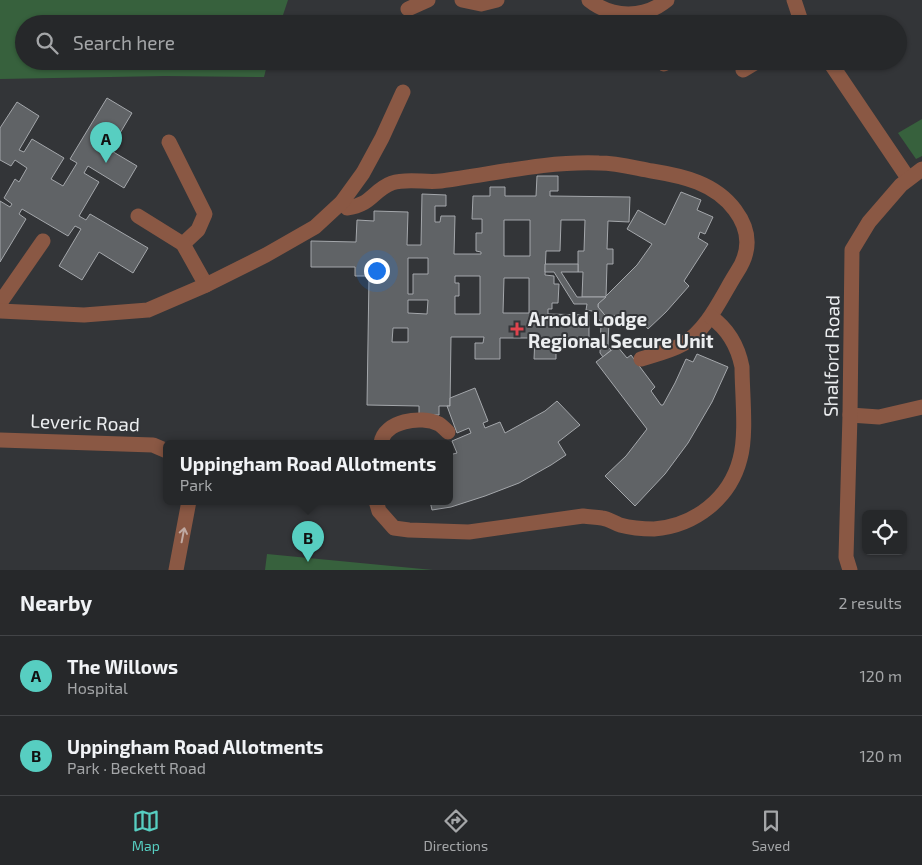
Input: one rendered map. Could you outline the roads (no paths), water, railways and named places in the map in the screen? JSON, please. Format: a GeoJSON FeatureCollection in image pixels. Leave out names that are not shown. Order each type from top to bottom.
{"type":"FeatureCollection","features":[{"type":"Feature","properties":{"kind":"street"},"geometry":{"type":"LineString","coordinates":[[408,9],[428,0]]}},
{"type":"Feature","properties":{"kind":"street"},"geometry":{"type":"LineString","coordinates":[[462,0],[481,4],[497,0]]}},
{"type":"Feature","properties":{"kind":"street"},"geometry":{"type":"LineString","coordinates":[[589,0],[600,8],[632,15]]}},
{"type":"Feature","properties":{"kind":"street"},"geometry":{"type":"LineString","coordinates":[[647,15],[667,0]]}},
{"type":"Feature","properties":{"kind":"street"},"geometry":{"type":"LineString","coordinates":[[794,0],[799,15]]}},
{"type":"Feature","properties":{"kind":"street"},"geometry":{"type":"LineString","coordinates":[[835,70],[908,178]]}},
{"type":"Feature","properties":{"kind":"street"},"geometry":{"type":"LineString","coordinates":[[0,311],[84,315],[148,310],[206,285],[266,255],[315,227],[342,202],[363,173],[382,138],[403,92]]}},
{"type":"Feature","properties":{"kind":"street"},"geometry":{"type":"LineString","coordinates":[[169,142],[205,214],[198,230],[184,244]]}},
{"type":"Feature","properties":{"kind":"street"},"geometry":{"type":"LineString","coordinates":[[342,202],[347,208],[360,206],[381,189],[393,183],[404,181],[441,181],[524,167],[558,164],[600,163],[684,176],[718,192],[741,217],[747,231],[748,244],[746,255],[711,317],[693,337],[681,345],[640,359]]}},
{"type":"Feature","properties":{"kind":"street","name":"Shalford Road"},"geometry":{"type":"LineString","coordinates":[[850,570],[846,557],[852,250],[869,222],[908,178],[922,169]]}},
{"type":"Feature","properties":{"kind":"street"},"geometry":{"type":"LineString","coordinates":[[138,216],[184,244],[206,285]]}},
{"type":"Feature","properties":{"kind":"street"},"geometry":{"type":"LineString","coordinates":[[0,303],[43,241]]}},
{"type":"Feature","properties":{"kind":"street"},"geometry":{"type":"LineString","coordinates":[[377,505],[379,511],[394,528],[409,530],[469,532],[584,516],[603,518],[637,528],[654,529],[676,525],[694,518],[708,509],[723,493],[740,459],[743,445],[742,367],[740,355],[728,333],[711,317]]}},
{"type":"Feature","properties":{"kind":"street"},"geometry":{"type":"LineString","coordinates":[[850,415],[879,417],[922,407]]}},
{"type":"Feature","properties":{"kind":"street"},"geometry":{"type":"LineString","coordinates":[[381,440],[388,428],[407,421],[439,424],[448,432]]}},
{"type":"Feature","properties":{"kind":"street","name":"Leveric Road"},"geometry":{"type":"LineString","coordinates":[[0,440],[153,445],[163,449]]}},
{"type":"Feature","properties":{"kind":"street"},"geometry":{"type":"LineString","coordinates":[[176,570],[188,505]]}},
{"type":"Feature","properties":{"kind":"place","name":"The Willows"},"geometry":{"type":"Point","coordinates":[106,163]}},
{"type":"Feature","properties":{"kind":"place","name":"Arnold Lodge Regional Secure Unit"},"geometry":{"type":"Point","coordinates":[517,329]}},
{"type":"Feature","properties":{"kind":"place","name":"Uppingham Road Allotments"},"geometry":{"type":"Point","coordinates":[308,562]}}]}
